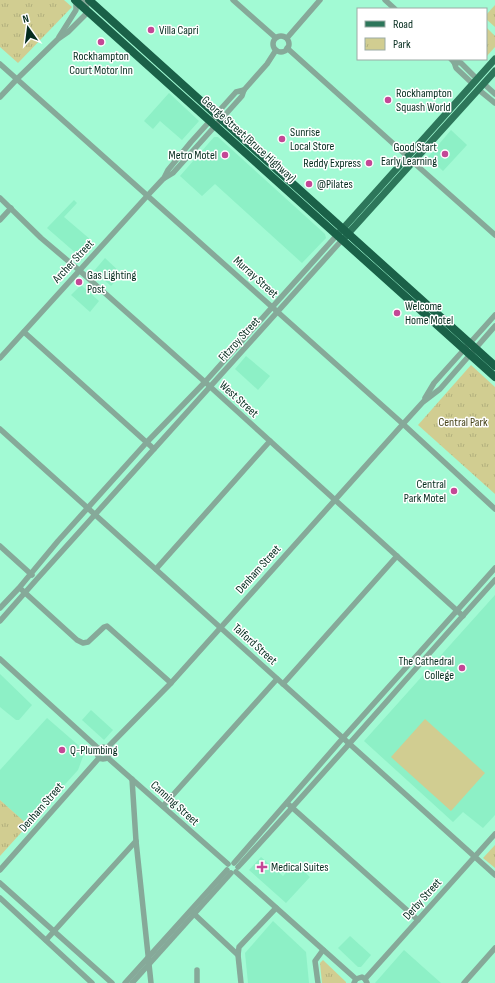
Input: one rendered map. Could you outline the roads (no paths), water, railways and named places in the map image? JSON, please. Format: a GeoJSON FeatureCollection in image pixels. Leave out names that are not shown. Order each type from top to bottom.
{"type":"FeatureCollection","features":[{"type":"Feature","properties":{"kind":"highway","name":"George Street (Bruce Highway)"},"geometry":{"type":"LineString","coordinates":[[78,0],[87,10],[346,231],[470,349],[495,377]]}},
{"type":"Feature","properties":{"kind":"highway","name":"George Street (Bruce Highway)"},"geometry":{"type":"LineString","coordinates":[[88,0],[97,3],[216,120],[340,238],[470,349],[495,366]]}},
{"type":"Feature","properties":{"kind":"main road","name":"Fitzroy Street"},"geometry":{"type":"LineString","coordinates":[[340,238],[408,156],[495,59]]}},
{"type":"Feature","properties":{"kind":"main road","name":"Fitzroy Street"},"geometry":{"type":"LineString","coordinates":[[346,231],[413,162],[495,71]]}},
{"type":"Feature","properties":{"kind":"main road"},"geometry":{"type":"LineString","coordinates":[[475,81],[481,87]]}},
{"type":"Feature","properties":{"kind":"main road"},"geometry":{"type":"LineString","coordinates":[[408,156],[413,162]]}},
{"type":"Feature","properties":{"kind":"street"},"geometry":{"type":"LineString","coordinates":[[58,39],[76,10],[78,0]]}},
{"type":"Feature","properties":{"kind":"street"},"geometry":{"type":"LineString","coordinates":[[233,0],[276,38]]}},
{"type":"Feature","properties":{"kind":"street"},"geometry":{"type":"LineString","coordinates":[[287,38],[320,0]]}},
{"type":"Feature","properties":{"kind":"street"},"geometry":{"type":"LineString","coordinates":[[385,0],[394,8]]}},
{"type":"Feature","properties":{"kind":"street"},"geometry":{"type":"LineString","coordinates":[[0,98],[17,79],[85,15],[87,10]]}},
{"type":"Feature","properties":{"kind":"street"},"geometry":{"type":"LineString","coordinates":[[281,36],[287,38],[289,43],[287,48],[283,51],[276,50],[273,42],[276,38],[281,36]]}},
{"type":"Feature","properties":{"kind":"street"},"geometry":{"type":"LineString","coordinates":[[287,48],[408,156]]}},
{"type":"Feature","properties":{"kind":"street","name":"Archer Street"},"geometry":{"type":"LineString","coordinates":[[0,358],[163,179],[173,173],[216,120],[236,92],[244,90],[267,64],[276,50]]}},
{"type":"Feature","properties":{"kind":"street"},"geometry":{"type":"LineString","coordinates":[[452,60],[456,68],[475,81]]}},
{"type":"Feature","properties":{"kind":"street","name":"Murray Street"},"geometry":{"type":"LineString","coordinates":[[0,64],[403,424],[495,509]]}},
{"type":"Feature","properties":{"kind":"street"},"geometry":{"type":"LineString","coordinates":[[481,87],[495,94]]}},
{"type":"Feature","properties":{"kind":"street"},"geometry":{"type":"LineString","coordinates":[[481,87],[495,102]]}},
{"type":"Feature","properties":{"kind":"street"},"geometry":{"type":"LineString","coordinates":[[413,162],[495,235]]}},
{"type":"Feature","properties":{"kind":"street","name":"West Street"},"geometry":{"type":"LineString","coordinates":[[0,198],[41,238],[205,382],[462,616]]}},
{"type":"Feature","properties":{"kind":"street"},"geometry":{"type":"LineString","coordinates":[[0,220],[10,208]]}},
{"type":"Feature","properties":{"kind":"street","name":"Fitzroy Street"},"geometry":{"type":"LineString","coordinates":[[2,606],[147,442],[205,382],[306,269],[340,238]]}},
{"type":"Feature","properties":{"kind":"street","name":"Fitzroy Street"},"geometry":{"type":"LineString","coordinates":[[0,621],[24,592],[312,274],[340,238]]}},
{"type":"Feature","properties":{"kind":"street"},"geometry":{"type":"LineString","coordinates":[[306,269],[312,274]]}},
{"type":"Feature","properties":{"kind":"street","name":"Denham Street"},"geometry":{"type":"LineString","coordinates":[[107,748],[171,683],[423,402],[440,389],[495,315]]}},
{"type":"Feature","properties":{"kind":"street","name":"Denham Street"},"geometry":{"type":"LineString","coordinates":[[423,402],[434,383],[495,326]]}},
{"type":"Feature","properties":{"kind":"street"},"geometry":{"type":"LineString","coordinates":[[24,332],[154,449]]}},
{"type":"Feature","properties":{"kind":"street","name":"Talford Street"},"geometry":{"type":"LineString","coordinates":[[0,429],[495,875]]}},
{"type":"Feature","properties":{"kind":"street"},"geometry":{"type":"LineString","coordinates":[[156,569],[270,441]]}},
{"type":"Feature","properties":{"kind":"street"},"geometry":{"type":"LineString","coordinates":[[0,546],[37,579]]}},
{"type":"Feature","properties":{"kind":"street"},"geometry":{"type":"LineString","coordinates":[[283,684],[397,556]]}},
{"type":"Feature","properties":{"kind":"street"},"geometry":{"type":"LineString","coordinates":[[125,983],[232,868],[286,803],[495,568]]}},
{"type":"Feature","properties":{"kind":"street"},"geometry":{"type":"LineString","coordinates":[[232,868],[293,808],[348,743],[495,580]]}},
{"type":"Feature","properties":{"kind":"street"},"geometry":{"type":"LineString","coordinates":[[19,588],[77,640],[83,643],[88,642],[104,627],[108,626],[171,683]]}},
{"type":"Feature","properties":{"kind":"street"},"geometry":{"type":"LineString","coordinates":[[2,606],[10,610]]}},
{"type":"Feature","properties":{"kind":"street"},"geometry":{"type":"LineString","coordinates":[[0,659],[99,749]]}},
{"type":"Feature","properties":{"kind":"street"},"geometry":{"type":"LineString","coordinates":[[163,806],[277,679]]}},
{"type":"Feature","properties":{"kind":"street"},"geometry":{"type":"LineString","coordinates":[[102,747],[107,748],[109,752],[108,758],[104,760],[99,758],[97,754],[99,749],[102,747]]}},
{"type":"Feature","properties":{"kind":"street","name":"Denham Street"},"geometry":{"type":"LineString","coordinates":[[0,870],[99,758]]}},
{"type":"Feature","properties":{"kind":"street","name":"Canning Street"},"geometry":{"type":"LineString","coordinates":[[108,758],[323,950],[355,981]]}},
{"type":"Feature","properties":{"kind":"street"},"geometry":{"type":"LineString","coordinates":[[132,779],[136,841],[151,983]]}},
{"type":"Feature","properties":{"kind":"street"},"geometry":{"type":"LineString","coordinates":[[286,803],[418,920]]}},
{"type":"Feature","properties":{"kind":"street","name":"Derby Street"},"geometry":{"type":"LineString","coordinates":[[366,981],[495,834]]}},
{"type":"Feature","properties":{"kind":"street"},"geometry":{"type":"LineString","coordinates":[[46,940],[136,841]]}},
{"type":"Feature","properties":{"kind":"street"},"geometry":{"type":"LineString","coordinates":[[0,883],[112,983]]}},
{"type":"Feature","properties":{"kind":"street"},"geometry":{"type":"LineString","coordinates":[[0,898],[92,983]]}},
{"type":"Feature","properties":{"kind":"street"},"geometry":{"type":"LineString","coordinates":[[241,983],[238,954],[239,947],[276,908]]}},
{"type":"Feature","properties":{"kind":"street"},"geometry":{"type":"LineString","coordinates":[[192,912],[238,954]]}},
{"type":"Feature","properties":{"kind":"street"},"geometry":{"type":"LineString","coordinates":[[132,983],[192,912]]}},
{"type":"Feature","properties":{"kind":"street"},"geometry":{"type":"LineString","coordinates":[[464,983],[495,948]]}},
{"type":"Feature","properties":{"kind":"street"},"geometry":{"type":"LineString","coordinates":[[318,983],[315,961],[323,950]]}},
{"type":"Feature","properties":{"kind":"street"},"geometry":{"type":"LineString","coordinates":[[197,970],[197,983]]}},
{"type":"Feature","properties":{"kind":"street"},"geometry":{"type":"LineString","coordinates":[[355,981],[360,977],[366,981]]}},
{"type":"Feature","properties":{"kind":"place","name":"Villa Capri"},"geometry":{"type":"Point","coordinates":[151,30]}},
{"type":"Feature","properties":{"kind":"place","name":"Rockhampton Court Motor Inn"},"geometry":{"type":"Point","coordinates":[101,42]}},
{"type":"Feature","properties":{"kind":"place","name":"Rockhampton Squash World"},"geometry":{"type":"Point","coordinates":[388,100]}},
{"type":"Feature","properties":{"kind":"place","name":"Sunrise Local Store"},"geometry":{"type":"Point","coordinates":[282,139]}},
{"type":"Feature","properties":{"kind":"place","name":"Good Start Early Learning"},"geometry":{"type":"Point","coordinates":[445,154]}},
{"type":"Feature","properties":{"kind":"place","name":"Metro Motel"},"geometry":{"type":"Point","coordinates":[225,155]}},
{"type":"Feature","properties":{"kind":"place","name":"Reddy Express"},"geometry":{"type":"Point","coordinates":[369,163]}},
{"type":"Feature","properties":{"kind":"place","name":"@Pilates"},"geometry":{"type":"Point","coordinates":[309,184]}},
{"type":"Feature","properties":{"kind":"place","name":"Gas Lighting Post"},"geometry":{"type":"Point","coordinates":[79,282]}},
{"type":"Feature","properties":{"kind":"place","name":"Welcome Home Motel"},"geometry":{"type":"Point","coordinates":[397,313]}},
{"type":"Feature","properties":{"kind":"place","name":"Central Park Motel"},"geometry":{"type":"Point","coordinates":[454,491]}},
{"type":"Feature","properties":{"kind":"place","name":"The Cathedral College"},"geometry":{"type":"Point","coordinates":[462,668]}},
{"type":"Feature","properties":{"kind":"place","name":"Q-Plumbing"},"geometry":{"type":"Point","coordinates":[62,750]}},
{"type":"Feature","properties":{"kind":"place","name":"Medical Suites"},"geometry":{"type":"Point","coordinates":[262,867]}},
{"type":"Feature","properties":{"kind":"park label","name":"Central Park"},"geometry":{"type":"Point","coordinates":[463,422]}}]}
